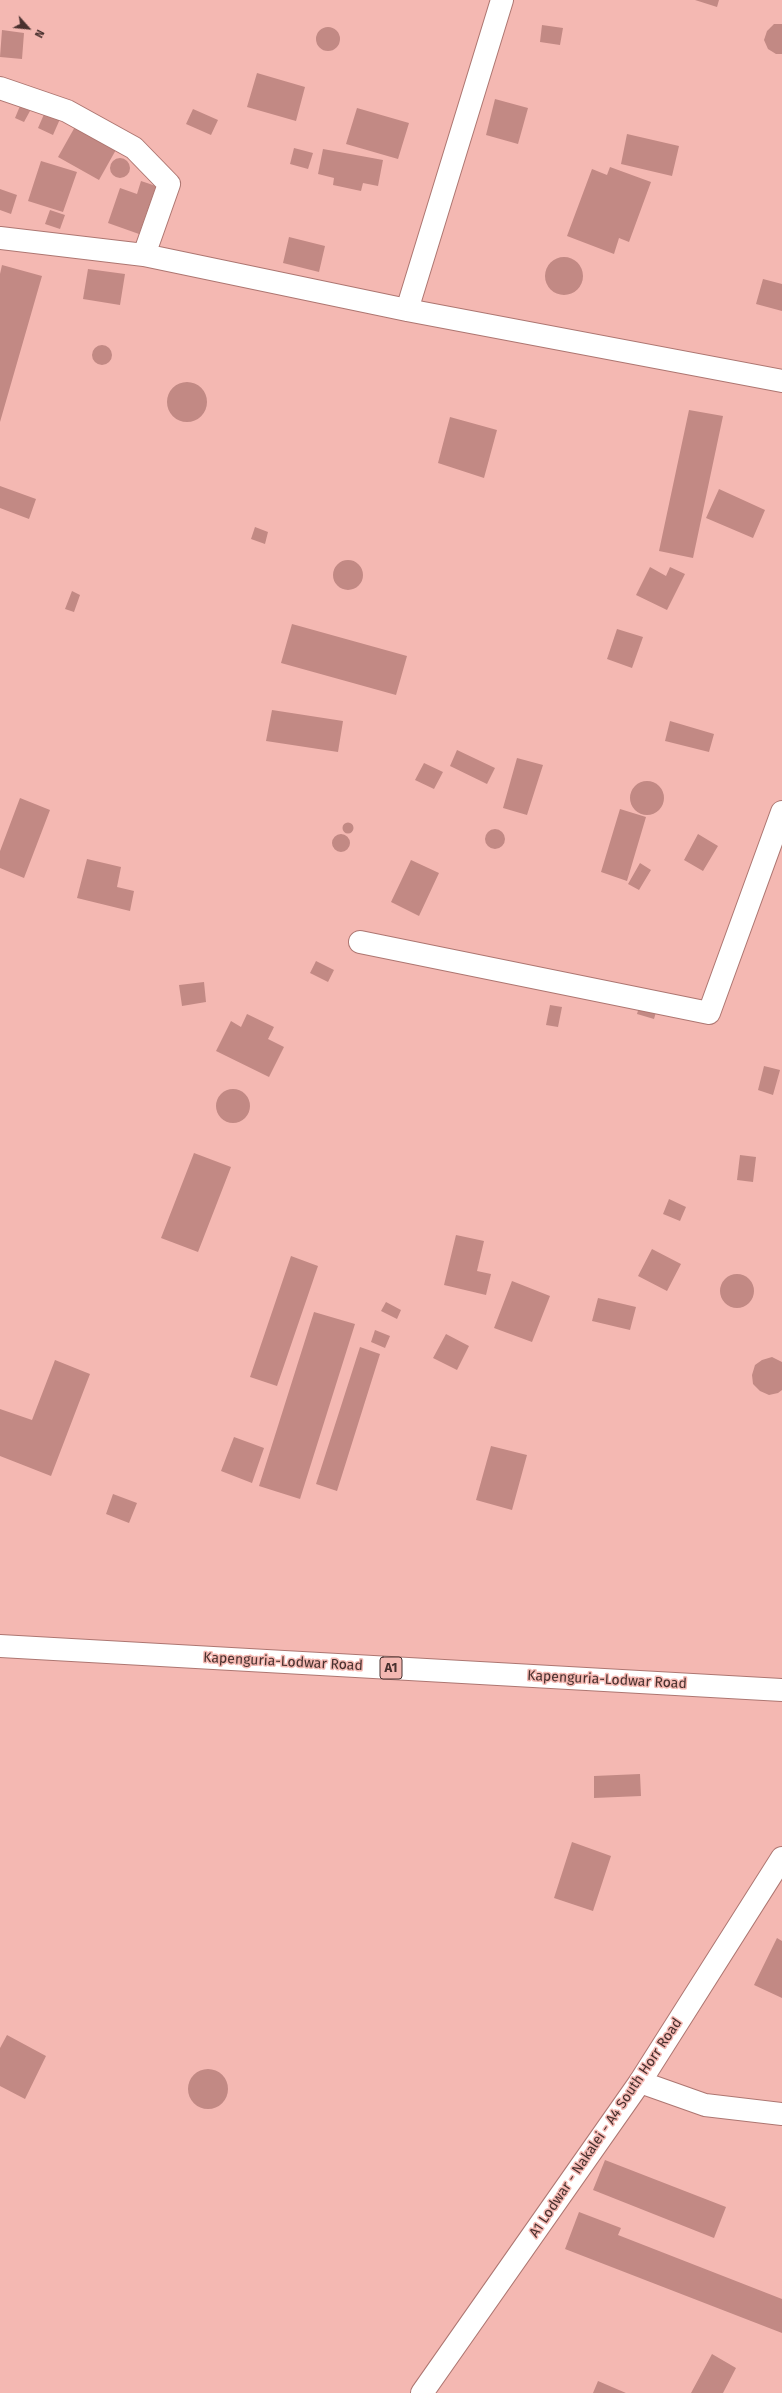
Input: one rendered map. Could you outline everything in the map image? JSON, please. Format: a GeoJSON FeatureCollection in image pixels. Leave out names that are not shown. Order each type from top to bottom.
{"type":"FeatureCollection","features":[{"type":"Feature","properties":{"kind":"main road"},"geometry":{"type":"LineString","coordinates":[[407,310],[502,0]]}},
{"type":"Feature","properties":{"kind":"main road"},"geometry":{"type":"LineString","coordinates":[[0,88],[67,111],[134,148],[169,184],[144,255]]}},
{"type":"Feature","properties":{"kind":"main road"},"geometry":{"type":"LineString","coordinates":[[0,238],[144,255],[407,310],[782,381]]}},
{"type":"Feature","properties":{"kind":"main road"},"geometry":{"type":"LineString","coordinates":[[360,942],[709,1013],[782,812]]}},
{"type":"Feature","properties":{"kind":"main road","name":"Kapenguria-Lodwar Road"},"geometry":{"type":"LineString","coordinates":[[0,1646],[782,1690]]}},
{"type":"Feature","properties":{"kind":"main road","name":"A1 Lodwar - Nakalei - A4 South Horr Road"},"geometry":{"type":"LineString","coordinates":[[422,2393],[640,2082],[782,1858]]}},
{"type":"Feature","properties":{"kind":"main road"},"geometry":{"type":"LineString","coordinates":[[640,2082],[706,2105],[782,2114]]}},
{"type":"Feature","properties":{"kind":"building"},"geometry":{"type":"Polygon","coordinates":[[[695,0],[719,0],[717,7],[695,0]]]}},
{"type":"Feature","properties":{"kind":"building"},"geometry":{"type":"Polygon","coordinates":[[[774,24],[782,24],[782,54],[776,54],[768,49],[764,40],[767,31],[774,24]]]}},
{"type":"Feature","properties":{"kind":"building"},"geometry":{"type":"Polygon","coordinates":[[[542,25],[563,28],[560,45],[540,42],[542,25]]]}},
{"type":"Feature","properties":{"kind":"building"},"geometry":{"type":"Polygon","coordinates":[[[328,27],[337,30],[340,39],[337,48],[328,51],[319,48],[316,39],[319,30],[328,27]]]}},
{"type":"Feature","properties":{"kind":"building"},"geometry":{"type":"Polygon","coordinates":[[[2,30],[24,33],[22,59],[0,57],[2,30]]]}},
{"type":"Feature","properties":{"kind":"building"},"geometry":{"type":"Polygon","coordinates":[[[257,73],[305,87],[296,121],[247,107],[257,73]]]}},
{"type":"Feature","properties":{"kind":"building"},"geometry":{"type":"Polygon","coordinates":[[[495,99],[528,108],[518,144],[486,135],[495,99]]]}},
{"type":"Feature","properties":{"kind":"building"},"geometry":{"type":"Polygon","coordinates":[[[20,106],[30,111],[24,122],[15,118],[20,106]]]}},
{"type":"Feature","properties":{"kind":"building"},"geometry":{"type":"Polygon","coordinates":[[[357,108],[409,123],[398,159],[346,144],[357,108]]]}},
{"type":"Feature","properties":{"kind":"building"},"geometry":{"type":"Polygon","coordinates":[[[193,109],[218,120],[211,135],[186,124],[193,109]]]}},
{"type":"Feature","properties":{"kind":"building"},"geometry":{"type":"Polygon","coordinates":[[[45,112],[60,119],[53,135],[38,128],[45,112]]]}},
{"type":"Feature","properties":{"kind":"building"},"geometry":{"type":"Polygon","coordinates":[[[76,125],[117,148],[99,180],[58,157],[76,125]]]}},
{"type":"Feature","properties":{"kind":"building"},"geometry":{"type":"Polygon","coordinates":[[[627,134],[679,146],[672,176],[621,164],[627,134]]]}},
{"type":"Feature","properties":{"kind":"building"},"geometry":{"type":"Polygon","coordinates":[[[294,148],[313,153],[308,169],[290,164],[294,148]]]}},
{"type":"Feature","properties":{"kind":"building"},"geometry":{"type":"Polygon","coordinates":[[[323,149],[383,160],[378,186],[363,183],[361,191],[333,185],[334,178],[318,174],[323,149]]]}},
{"type":"Feature","properties":{"kind":"building"},"geometry":{"type":"Polygon","coordinates":[[[120,158],[127,161],[130,168],[127,175],[120,178],[113,175],[110,168],[113,161],[120,158]]]}},
{"type":"Feature","properties":{"kind":"building"},"geometry":{"type":"Polygon","coordinates":[[[41,161],[77,172],[63,212],[28,201],[41,161]]]}},
{"type":"Feature","properties":{"kind":"building"},"geometry":{"type":"Polygon","coordinates":[[[610,167],[651,182],[629,242],[619,238],[614,254],[567,236],[592,169],[607,175],[610,167]]]}},
{"type":"Feature","properties":{"kind":"building"},"geometry":{"type":"Polygon","coordinates":[[[141,181],[156,186],[139,234],[108,223],[120,188],[137,194],[141,181]]]}},
{"type":"Feature","properties":{"kind":"building"},"geometry":{"type":"Polygon","coordinates":[[[0,189],[17,195],[11,214],[0,210],[0,189]]]}},
{"type":"Feature","properties":{"kind":"building"},"geometry":{"type":"Polygon","coordinates":[[[50,210],[65,215],[60,229],[45,224],[50,210]]]}},
{"type":"Feature","properties":{"kind":"building"},"geometry":{"type":"Polygon","coordinates":[[[289,237],[325,246],[319,272],[283,263],[289,237]]]}},
{"type":"Feature","properties":{"kind":"building"},"geometry":{"type":"Polygon","coordinates":[[[560,257],[568,257],[578,262],[582,269],[582,283],[578,290],[568,295],[560,295],[550,290],[548,287],[545,280],[545,272],[550,262],[553,260],[560,257]]]}},
{"type":"Feature","properties":{"kind":"building"},"geometry":{"type":"Polygon","coordinates":[[[2,265],[42,276],[0,422],[0,274],[2,265]]]}},
{"type":"Feature","properties":{"kind":"building"},"geometry":{"type":"Polygon","coordinates":[[[88,269],[125,274],[120,305],[83,299],[88,269]]]}},
{"type":"Feature","properties":{"kind":"building"},"geometry":{"type":"Polygon","coordinates":[[[763,279],[782,284],[782,311],[756,304],[763,279]]]}},
{"type":"Feature","properties":{"kind":"building"},"geometry":{"type":"Polygon","coordinates":[[[102,345],[109,348],[112,355],[109,362],[102,365],[95,362],[92,355],[95,348],[102,345]]]}},
{"type":"Feature","properties":{"kind":"building"},"geometry":{"type":"Polygon","coordinates":[[[187,382],[195,384],[201,388],[205,394],[207,402],[205,410],[201,416],[195,420],[187,422],[179,420],[173,416],[169,410],[167,402],[169,394],[173,388],[179,384],[187,382]]]}},
{"type":"Feature","properties":{"kind":"building"},"geometry":{"type":"Polygon","coordinates":[[[689,410],[723,416],[693,558],[659,551],[689,410]]]}},
{"type":"Feature","properties":{"kind":"building"},"geometry":{"type":"Polygon","coordinates":[[[450,417],[497,430],[484,478],[438,463],[450,417]]]}},
{"type":"Feature","properties":{"kind":"building"},"geometry":{"type":"Polygon","coordinates":[[[0,486],[36,499],[29,519],[0,508],[0,486]]]}},
{"type":"Feature","properties":{"kind":"building"},"geometry":{"type":"Polygon","coordinates":[[[719,489],[765,510],[753,538],[706,518],[719,489]]]}},
{"type":"Feature","properties":{"kind":"building"},"geometry":{"type":"Polygon","coordinates":[[[255,527],[268,532],[265,544],[251,539],[255,527]]]}},
{"type":"Feature","properties":{"kind":"building"},"geometry":{"type":"Polygon","coordinates":[[[348,560],[359,564],[363,575],[359,586],[348,590],[337,586],[333,575],[337,564],[348,560]]]}},
{"type":"Feature","properties":{"kind":"building"},"geometry":{"type":"Polygon","coordinates":[[[650,567],[666,576],[670,567],[685,574],[667,610],[636,595],[650,567]]]}},
{"type":"Feature","properties":{"kind":"building"},"geometry":{"type":"Polygon","coordinates":[[[72,591],[80,595],[74,612],[65,609],[72,591]]]}},
{"type":"Feature","properties":{"kind":"building"},"geometry":{"type":"Polygon","coordinates":[[[292,624],[407,656],[396,695],[281,663],[292,624]]]}},
{"type":"Feature","properties":{"kind":"building"},"geometry":{"type":"Polygon","coordinates":[[[617,629],[643,637],[632,668],[607,659],[617,629]]]}},
{"type":"Feature","properties":{"kind":"building"},"geometry":{"type":"Polygon","coordinates":[[[272,710],[343,721],[338,752],[266,741],[272,710]]]}},
{"type":"Feature","properties":{"kind":"building"},"geometry":{"type":"Polygon","coordinates":[[[670,721],[714,734],[709,752],[665,741],[670,721]]]}},
{"type":"Feature","properties":{"kind":"building"},"geometry":{"type":"Polygon","coordinates":[[[457,750],[495,768],[487,784],[450,766],[457,750]]]}},
{"type":"Feature","properties":{"kind":"building"},"geometry":{"type":"Polygon","coordinates":[[[517,758],[543,765],[527,815],[503,808],[517,758]]]}},
{"type":"Feature","properties":{"kind":"building"},"geometry":{"type":"Polygon","coordinates":[[[424,763],[443,772],[434,789],[415,780],[424,763]]]}},
{"type":"Feature","properties":{"kind":"building"},"geometry":{"type":"Polygon","coordinates":[[[644,781],[650,781],[654,782],[661,788],[664,798],[663,805],[657,812],[650,815],[644,815],[640,814],[633,808],[630,801],[630,795],[631,791],[637,784],[644,781]]]}},
{"type":"Feature","properties":{"kind":"building"},"geometry":{"type":"Polygon","coordinates":[[[20,798],[50,810],[24,878],[0,868],[0,851],[20,798]]]}},
{"type":"Feature","properties":{"kind":"building"},"geometry":{"type":"Polygon","coordinates":[[[620,809],[646,817],[627,881],[601,872],[620,809]]]}},
{"type":"Feature","properties":{"kind":"building"},"geometry":{"type":"Polygon","coordinates":[[[348,822],[352,824],[354,828],[352,832],[348,834],[344,832],[342,828],[344,824],[348,822]]]}},
{"type":"Feature","properties":{"kind":"building"},"geometry":{"type":"Polygon","coordinates":[[[495,829],[502,832],[505,839],[502,846],[495,849],[488,846],[485,839],[488,832],[495,829]]]}},
{"type":"Feature","properties":{"kind":"building"},"geometry":{"type":"Polygon","coordinates":[[[341,834],[347,837],[350,843],[347,849],[341,852],[335,849],[332,843],[335,837],[341,834]]]}},
{"type":"Feature","properties":{"kind":"building"},"geometry":{"type":"Polygon","coordinates":[[[698,834],[718,846],[703,871],[684,860],[698,834]]]}},
{"type":"Feature","properties":{"kind":"building"},"geometry":{"type":"Polygon","coordinates":[[[87,859],[121,867],[117,887],[134,891],[130,911],[77,898],[87,859]]]}},
{"type":"Feature","properties":{"kind":"building"},"geometry":{"type":"Polygon","coordinates":[[[411,860],[439,873],[419,916],[391,902],[411,860]]]}},
{"type":"Feature","properties":{"kind":"building"},"geometry":{"type":"Polygon","coordinates":[[[640,863],[651,870],[639,890],[628,884],[640,863]]]}},
{"type":"Feature","properties":{"kind":"building"},"geometry":{"type":"Polygon","coordinates":[[[316,961],[334,970],[328,982],[310,973],[316,961]]]}},
{"type":"Feature","properties":{"kind":"building"},"geometry":{"type":"Polygon","coordinates":[[[204,982],[206,1002],[182,1006],[179,985],[204,982]]]}},
{"type":"Feature","properties":{"kind":"building"},"geometry":{"type":"Polygon","coordinates":[[[641,1000],[658,1005],[654,1019],[637,1014],[641,1000]]]}},
{"type":"Feature","properties":{"kind":"building"},"geometry":{"type":"Polygon","coordinates":[[[550,1005],[562,1007],[558,1027],[546,1025],[550,1005]]]}},
{"type":"Feature","properties":{"kind":"building"},"geometry":{"type":"Polygon","coordinates":[[[247,1014],[274,1027],[268,1039],[284,1047],[269,1077],[216,1051],[231,1021],[241,1027],[247,1014]]]}},
{"type":"Feature","properties":{"kind":"building"},"geometry":{"type":"Polygon","coordinates":[[[764,1066],[780,1070],[773,1095],[758,1090],[764,1066]]]}},
{"type":"Feature","properties":{"kind":"building"},"geometry":{"type":"Polygon","coordinates":[[[236,1089],[243,1091],[248,1096],[250,1106],[248,1116],[243,1121],[230,1123],[223,1121],[218,1116],[216,1103],[218,1096],[223,1091],[236,1089]]]}},
{"type":"Feature","properties":{"kind":"building"},"geometry":{"type":"Polygon","coordinates":[[[194,1153],[231,1167],[198,1252],[161,1238],[194,1153]]]}},
{"type":"Feature","properties":{"kind":"building"},"geometry":{"type":"Polygon","coordinates":[[[740,1155],[756,1157],[753,1182],[737,1180],[740,1155]]]}},
{"type":"Feature","properties":{"kind":"building"},"geometry":{"type":"Polygon","coordinates":[[[669,1199],[686,1207],[680,1221],[663,1214],[669,1199]]]}},
{"type":"Feature","properties":{"kind":"building"},"geometry":{"type":"Polygon","coordinates":[[[456,1235],[484,1241],[477,1271],[491,1274],[486,1295],[444,1285],[456,1235]]]}},
{"type":"Feature","properties":{"kind":"building"},"geometry":{"type":"Polygon","coordinates":[[[652,1249],[681,1264],[667,1291],[638,1276],[652,1249]]]}},
{"type":"Feature","properties":{"kind":"building"},"geometry":{"type":"Polygon","coordinates":[[[291,1256],[318,1266],[277,1386],[250,1377],[291,1256]]]}},
{"type":"Feature","properties":{"kind":"building"},"geometry":{"type":"Polygon","coordinates":[[[734,1274],[740,1274],[749,1279],[753,1285],[753,1297],[749,1303],[740,1308],[734,1308],[725,1303],[720,1294],[720,1288],[725,1279],[734,1274]]]}},
{"type":"Feature","properties":{"kind":"building"},"geometry":{"type":"Polygon","coordinates":[[[512,1281],[550,1296],[532,1342],[494,1328],[512,1281]]]}},
{"type":"Feature","properties":{"kind":"building"},"geometry":{"type":"Polygon","coordinates":[[[598,1298],[636,1307],[630,1330],[592,1321],[598,1298]]]}},
{"type":"Feature","properties":{"kind":"building"},"geometry":{"type":"Polygon","coordinates":[[[386,1302],[401,1310],[397,1319],[381,1311],[386,1302]]]}},
{"type":"Feature","properties":{"kind":"building"},"geometry":{"type":"Polygon","coordinates":[[[314,1312],[355,1324],[300,1499],[259,1486],[314,1312]]]}},
{"type":"Feature","properties":{"kind":"building"},"geometry":{"type":"Polygon","coordinates":[[[375,1330],[390,1336],[385,1348],[371,1342],[375,1330]]]}},
{"type":"Feature","properties":{"kind":"building"},"geometry":{"type":"Polygon","coordinates":[[[446,1334],[469,1346],[457,1370],[433,1358],[446,1334]]]}},
{"type":"Feature","properties":{"kind":"building"},"geometry":{"type":"Polygon","coordinates":[[[360,1347],[380,1354],[337,1491],[316,1484],[360,1347]]]}},
{"type":"Feature","properties":{"kind":"building"},"geometry":{"type":"Polygon","coordinates":[[[772,1357],[782,1362],[782,1390],[778,1393],[769,1395],[760,1391],[753,1384],[752,1375],[755,1365],[762,1360],[772,1357]]]}},
{"type":"Feature","properties":{"kind":"building"},"geometry":{"type":"Polygon","coordinates":[[[55,1360],[90,1374],[51,1476],[0,1456],[0,1409],[32,1420],[55,1360]]]}},
{"type":"Feature","properties":{"kind":"building"},"geometry":{"type":"Polygon","coordinates":[[[234,1437],[264,1448],[252,1483],[221,1471],[234,1437]]]}},
{"type":"Feature","properties":{"kind":"building"},"geometry":{"type":"Polygon","coordinates":[[[491,1446],[527,1455],[512,1510],[476,1500],[491,1446]]]}},
{"type":"Feature","properties":{"kind":"building"},"geometry":{"type":"Polygon","coordinates":[[[113,1494],[137,1503],[129,1523],[106,1514],[113,1494]]]}},
{"type":"Feature","properties":{"kind":"building"},"geometry":{"type":"Polygon","coordinates":[[[640,1774],[641,1796],[594,1798],[594,1776],[640,1774]]]}},
{"type":"Feature","properties":{"kind":"building"},"geometry":{"type":"Polygon","coordinates":[[[572,1842],[611,1856],[593,1911],[554,1898],[572,1842]]]}},
{"type":"Feature","properties":{"kind":"building"},"geometry":{"type":"Polygon","coordinates":[[[777,1938],[782,1941],[782,1998],[754,1985],[777,1938]]]}},
{"type":"Feature","properties":{"kind":"building"},"geometry":{"type":"Polygon","coordinates":[[[7,2035],[46,2056],[25,2099],[0,2086],[0,2048],[7,2035]]]}},
{"type":"Feature","properties":{"kind":"building"},"geometry":{"type":"Polygon","coordinates":[[[204,2069],[212,2069],[219,2072],[225,2078],[228,2089],[225,2100],[219,2106],[212,2109],[204,2109],[197,2106],[191,2100],[188,2093],[188,2085],[191,2078],[197,2072],[204,2069]]]}},
{"type":"Feature","properties":{"kind":"building"},"geometry":{"type":"Polygon","coordinates":[[[605,2160],[726,2207],[714,2238],[593,2190],[605,2160]]]}},
{"type":"Feature","properties":{"kind":"building"},"geometry":{"type":"Polygon","coordinates":[[[579,2212],[621,2228],[618,2235],[782,2299],[782,2333],[565,2249],[579,2212]]]}},
{"type":"Feature","properties":{"kind":"building"},"geometry":{"type":"Polygon","coordinates":[[[712,2354],[736,2368],[723,2393],[691,2393],[712,2354]]]}},
{"type":"Feature","properties":{"kind":"building"},"geometry":{"type":"Polygon","coordinates":[[[598,2381],[626,2393],[593,2393],[598,2381]]]}}]}
